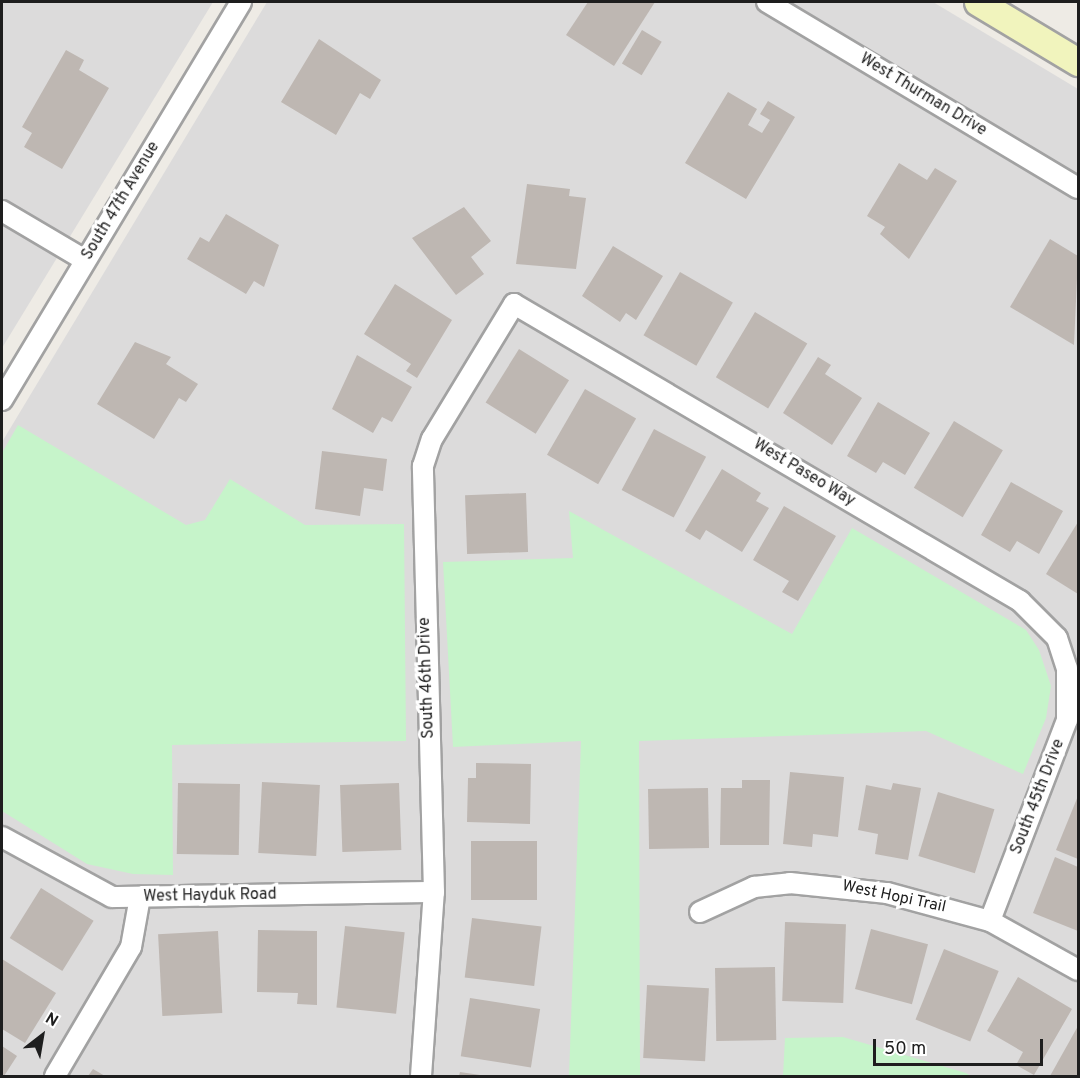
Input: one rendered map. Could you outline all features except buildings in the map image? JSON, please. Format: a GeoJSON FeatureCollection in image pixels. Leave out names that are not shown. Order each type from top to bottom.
{"type":"FeatureCollection","features":[{"type":"Feature","properties":{"kind":"main road"},"geometry":{"type":"LineString","coordinates":[[978,2],[1078,62]]}},
{"type":"Feature","properties":{"kind":"street","name":"South 47th Avenue"},"geometry":{"type":"LineString","coordinates":[[2,400],[241,2]]}},
{"type":"Feature","properties":{"kind":"street","name":"West Thurman Drive"},"geometry":{"type":"LineString","coordinates":[[767,2],[1078,188]]}},
{"type":"Feature","properties":{"kind":"street"},"geometry":{"type":"LineString","coordinates":[[2,211],[86,260]]}},
{"type":"Feature","properties":{"kind":"street","name":"West Paseo Way"},"geometry":{"type":"LineString","coordinates":[[514,304],[1020,601],[1057,638],[1067,668]]}},
{"type":"Feature","properties":{"kind":"street","name":"South 46th Drive"},"geometry":{"type":"LineString","coordinates":[[421,1077],[434,892],[423,466],[432,439],[514,304]]}},
{"type":"Feature","properties":{"kind":"street","name":"South 45th Drive"},"geometry":{"type":"LineString","coordinates":[[990,921],[1067,720],[1067,668]]}},
{"type":"Feature","properties":{"kind":"street","name":"West Hayduk Road"},"geometry":{"type":"LineString","coordinates":[[2,837],[82,884],[112,897],[434,892]]}},
{"type":"Feature","properties":{"kind":"street","name":"West Hopi Trail"},"geometry":{"type":"LineString","coordinates":[[700,912],[754,887],[790,883],[887,893],[990,921],[1078,970]]}},
{"type":"Feature","properties":{"kind":"street"},"geometry":{"type":"LineString","coordinates":[[55,1077],[131,947],[140,897]]}},
{"type":"Feature","properties":{"kind":"shaded area"},"geometry":{"type":"Polygon","coordinates":[[[2,2],[213,2],[2,348],[2,2]]]}},
{"type":"Feature","properties":{"kind":"shaded area"},"geometry":{"type":"Polygon","coordinates":[[[267,2],[933,2],[1078,89],[1078,1076],[2,1076],[2,442],[267,2]]]}},
{"type":"Feature","properties":{"kind":"green space"},"geometry":{"type":"Polygon","coordinates":[[[18,425],[186,525],[205,520],[230,479],[305,525],[404,524],[406,741],[172,745],[173,875],[133,874],[87,864],[2,811],[2,453],[18,425]]]}},
{"type":"Feature","properties":{"kind":"green space"},"geometry":{"type":"Polygon","coordinates":[[[569,511],[792,634],[852,528],[1026,630],[1039,650],[1051,686],[1046,718],[1023,774],[926,731],[639,741],[640,1076],[569,1076],[581,741],[453,747],[443,562],[573,558],[569,511]]]}},
{"type":"Feature","properties":{"kind":"green space"},"geometry":{"type":"Polygon","coordinates":[[[843,1037],[971,1076],[783,1076],[785,1038],[843,1037]]]}}]}
